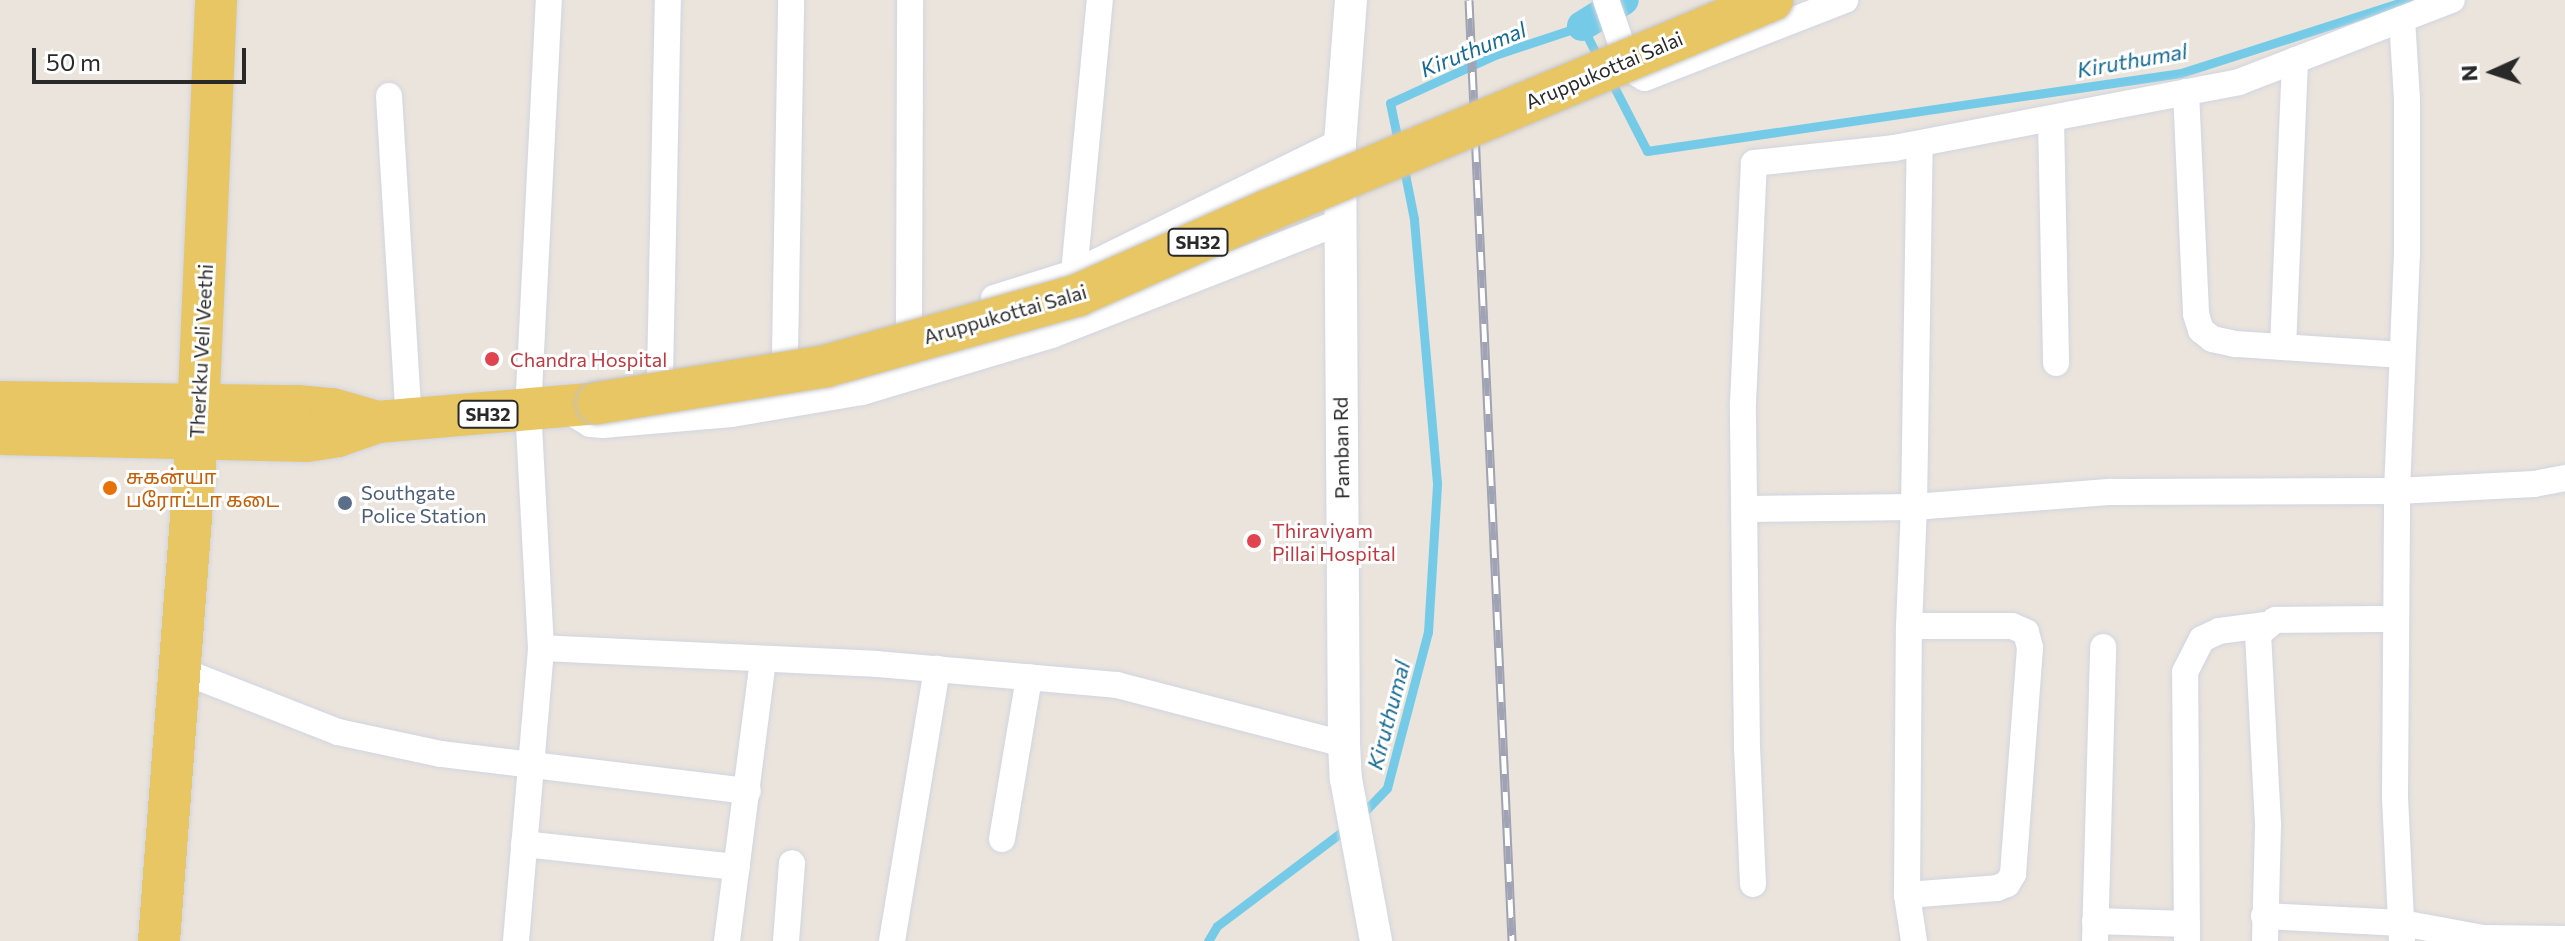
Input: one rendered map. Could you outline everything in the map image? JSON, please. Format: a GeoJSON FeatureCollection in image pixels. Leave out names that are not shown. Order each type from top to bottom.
{"type":"FeatureCollection","features":[{"type":"Feature","properties":{"kind":"main road","name":"Therkku Veli Veethi"},"geometry":{"type":"LineString","coordinates":[[159,941],[198,423],[216,0]]}},
{"type":"Feature","properties":{"kind":"main road","name":"Aruppukottai Salai"},"geometry":{"type":"LineString","coordinates":[[0,434],[198,423],[297,406],[332,409],[393,421],[563,407],[826,366],[1078,295],[1269,210],[1772,0]]}},
{"type":"Feature","properties":{"kind":"main road","name":"Aruppukottai Salai"},"geometry":{"type":"LineString","coordinates":[[0,402],[198,423]]}},
{"type":"Feature","properties":{"kind":"street"},"geometry":{"type":"LineString","coordinates":[[516,941],[563,407],[549,0]]}},
{"type":"Feature","properties":{"kind":"street"},"geometry":{"type":"LineString","coordinates":[[660,375],[668,0]]}},
{"type":"Feature","properties":{"kind":"street"},"geometry":{"type":"LineString","coordinates":[[785,353],[791,0]]}},
{"type":"Feature","properties":{"kind":"street"},"geometry":{"type":"LineString","coordinates":[[909,325],[910,0]]}},
{"type":"Feature","properties":{"kind":"street"},"geometry":{"type":"LineString","coordinates":[[1074,273],[1100,0]]}},
{"type":"Feature","properties":{"kind":"street","name":"Pamban Rd"},"geometry":{"type":"LineString","coordinates":[[1351,0],[1340,142],[1344,744],[1346,779],[1376,941]]}},
{"type":"Feature","properties":{"kind":"street"},"geometry":{"type":"LineString","coordinates":[[1606,0],[1630,69],[1645,78],[1845,0]]}},
{"type":"Feature","properties":{"kind":"street"},"geometry":{"type":"LineString","coordinates":[[1753,884],[1747,732],[1743,403],[1754,163],[1920,144],[2239,82],[2452,0]]}},
{"type":"Feature","properties":{"kind":"street"},"geometry":{"type":"LineString","coordinates":[[2402,19],[2407,112],[2397,491],[2395,797],[2402,932]]}},
{"type":"Feature","properties":{"kind":"street"},"geometry":{"type":"LineString","coordinates":[[2283,347],[2295,60]]}},
{"type":"Feature","properties":{"kind":"street"},"geometry":{"type":"LineString","coordinates":[[2186,92],[2196,314],[2201,330],[2212,339],[2236,344],[2401,355]]}},
{"type":"Feature","properties":{"kind":"street"},"geometry":{"type":"LineString","coordinates":[[389,96],[393,421]]}},
{"type":"Feature","properties":{"kind":"street"},"geometry":{"type":"LineString","coordinates":[[2051,120],[2056,363]]}},
{"type":"Feature","properties":{"kind":"street"},"geometry":{"type":"LineString","coordinates":[[563,407],[573,396],[590,389],[785,353],[909,325],[1074,273],[1340,142]]}},
{"type":"Feature","properties":{"kind":"street"},"geometry":{"type":"LineString","coordinates":[[1914,941],[1907,895],[1909,626],[1920,144]]}},
{"type":"Feature","properties":{"kind":"street"},"geometry":{"type":"LineString","coordinates":[[563,407],[575,418],[603,425],[732,414],[862,392],[1052,335],[1340,222]]}},
{"type":"Feature","properties":{"kind":"street"},"geometry":{"type":"LineString","coordinates":[[1746,509],[1914,507],[2111,492],[2397,491],[2534,484],[2565,478]]}},
{"type":"Feature","properties":{"kind":"street"},"geometry":{"type":"LineString","coordinates":[[2103,647],[2095,931],[2187,933],[2185,672],[2202,639],[2219,631],[2265,625],[2275,620],[2396,619]]}},
{"type":"Feature","properties":{"kind":"street"},"geometry":{"type":"LineString","coordinates":[[2265,625],[2258,634],[2256,646],[2266,749],[2265,929],[2565,939]]}},
{"type":"Feature","properties":{"kind":"street"},"geometry":{"type":"LineString","coordinates":[[1907,895],[1997,888],[2007,884],[2013,874],[2030,648],[2026,632],[2012,626],[1909,626]]}},
{"type":"Feature","properties":{"kind":"street"},"geometry":{"type":"LineString","coordinates":[[541,648],[937,669],[1117,685],[1344,744]]}},
{"type":"Feature","properties":{"kind":"street"},"geometry":{"type":"LineString","coordinates":[[727,941],[763,659]]}},
{"type":"Feature","properties":{"kind":"street"},"geometry":{"type":"LineString","coordinates":[[892,941],[937,669]]}},
{"type":"Feature","properties":{"kind":"street"},"geometry":{"type":"LineString","coordinates":[[180,670],[338,732],[441,754],[748,791]]}},
{"type":"Feature","properties":{"kind":"street"},"geometry":{"type":"LineString","coordinates":[[1002,839],[1029,677]]}},
{"type":"Feature","properties":{"kind":"street"},"geometry":{"type":"LineString","coordinates":[[524,844],[737,867]]}},
{"type":"Feature","properties":{"kind":"street"},"geometry":{"type":"LineString","coordinates":[[786,941],[792,863]]}},
{"type":"Feature","properties":{"kind":"waterway"},"geometry":{"type":"LineString","coordinates":[[1582,26],[1624,0]]}},
{"type":"Feature","properties":{"kind":"waterway","name":"Kiruthumal"},"geometry":{"type":"LineString","coordinates":[[1609,77],[1647,151],[2181,73],[2408,0]]}},
{"type":"Feature","properties":{"kind":"waterway","name":"Kiruthumal"},"geometry":{"type":"LineString","coordinates":[[1399,146],[1390,103],[1495,55],[1582,26],[1600,61]]}},
{"type":"Feature","properties":{"kind":"waterway","name":"Kiruthumal"},"geometry":{"type":"LineString","coordinates":[[1361,815],[1387,788],[1428,632],[1437,483],[1414,219],[1403,164]]}},
{"type":"Feature","properties":{"kind":"waterway","name":"Kiruthumal"},"geometry":{"type":"LineString","coordinates":[[1208,941],[1217,926],[1347,828]]}},
{"type":"Feature","properties":{"kind":"railway"},"geometry":{"type":"LineString","coordinates":[[1469,0],[1512,941]]}},
{"type":"Feature","properties":{"kind":"place","name":"Chandra Hospital"},"geometry":{"type":"Point","coordinates":[492,359]}},
{"type":"Feature","properties":{"kind":"place","name":"சுகன்யா பரோட்டா கடை"},"geometry":{"type":"Point","coordinates":[110,488]}},
{"type":"Feature","properties":{"kind":"place","name":"Southgate Police Station"},"geometry":{"type":"Point","coordinates":[345,503]}},
{"type":"Feature","properties":{"kind":"place","name":"Thiraviyam Pillai Hospital"},"geometry":{"type":"Point","coordinates":[1254,541]}}]}
